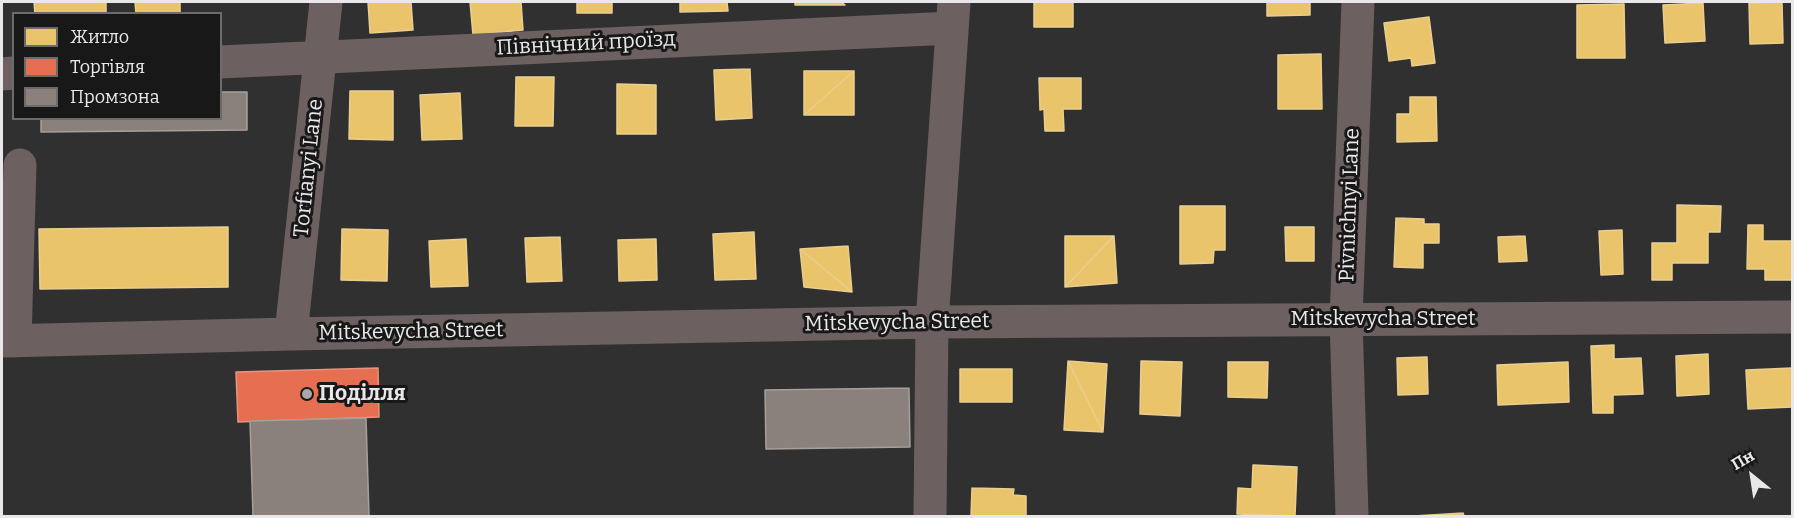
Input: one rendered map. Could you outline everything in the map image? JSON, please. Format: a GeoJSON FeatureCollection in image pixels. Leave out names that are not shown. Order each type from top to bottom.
{"type":"FeatureCollection","features":[{"type":"Feature","properties":{"kind":"street","name":"Torfianyi Lane"},"geometry":{"type":"LineString","coordinates":[[291,334],[326,2]]}},
{"type":"Feature","properties":{"kind":"street","name":"Pivnichnyi Lane"},"geometry":{"type":"LineString","coordinates":[[1352,516],[1346,319],[1358,2]]}},
{"type":"Feature","properties":{"kind":"street","name":"Північний проїзд"},"geometry":{"type":"LineString","coordinates":[[222,62],[953,15]]}},
{"type":"Feature","properties":{"kind":"street"},"geometry":{"type":"LineString","coordinates":[[930,516],[932,322],[953,15]]}},
{"type":"Feature","properties":{"kind":"street"},"geometry":{"type":"LineString","coordinates":[[8,341],[20,165]]}},
{"type":"Feature","properties":{"kind":"street","name":"Mitskevycha Street"},"geometry":{"type":"LineString","coordinates":[[8,341],[932,322],[1792,317]]}},
{"type":"Feature","properties":{"kind":"building: Житло"},"geometry":{"type":"Polygon","coordinates":[[[34,2],[106,2],[106,12],[35,12],[34,2]]]}},
{"type":"Feature","properties":{"kind":"building: Житло"},"geometry":{"type":"Polygon","coordinates":[[[135,2],[180,2],[180,12],[136,12],[135,2]]]}},
{"type":"Feature","properties":{"kind":"building: Житло"},"geometry":{"type":"Polygon","coordinates":[[[368,2],[411,2],[413,30],[370,33],[368,2]]]}},
{"type":"Feature","properties":{"kind":"building: Житло"},"geometry":{"type":"Polygon","coordinates":[[[470,2],[521,2],[523,30],[473,35],[470,2]]]}},
{"type":"Feature","properties":{"kind":"building: Житло"},"geometry":{"type":"Polygon","coordinates":[[[577,2],[612,2],[612,13],[577,13],[577,2]]]}},
{"type":"Feature","properties":{"kind":"building: Житло"},"geometry":{"type":"Polygon","coordinates":[[[680,2],[727,2],[728,11],[680,12],[680,2]]]}},
{"type":"Feature","properties":{"kind":"building: Житло"},"geometry":{"type":"Polygon","coordinates":[[[795,2],[841,2],[845,5],[795,5],[795,2]]]}},
{"type":"Feature","properties":{"kind":"building: Житло"},"geometry":{"type":"Polygon","coordinates":[[[1034,2],[1073,2],[1073,27],[1034,27],[1034,2]]]}},
{"type":"Feature","properties":{"kind":"building: Житло"},"geometry":{"type":"Polygon","coordinates":[[[1267,2],[1310,2],[1310,15],[1267,16],[1267,2]]]}},
{"type":"Feature","properties":{"kind":"building: Житло"},"geometry":{"type":"Polygon","coordinates":[[[1782,2],[1783,43],[1750,44],[1749,3],[1782,2]]]}},
{"type":"Feature","properties":{"kind":"building: Житло"},"geometry":{"type":"Polygon","coordinates":[[[1703,3],[1705,41],[1665,43],[1663,5],[1703,3]]]}},
{"type":"Feature","properties":{"kind":"building: Житло"},"geometry":{"type":"Polygon","coordinates":[[[1624,4],[1625,58],[1577,58],[1577,5],[1624,4]]]}},
{"type":"Feature","properties":{"kind":"building: Житло"},"geometry":{"type":"Polygon","coordinates":[[[1429,17],[1435,63],[1412,66],[1411,58],[1389,61],[1384,23],[1429,17]]]}},
{"type":"Feature","properties":{"kind":"building: Житло"},"geometry":{"type":"Polygon","coordinates":[[[1321,54],[1322,109],[1278,109],[1278,55],[1321,54]]]}},
{"type":"Feature","properties":{"kind":"building: Житло"},"geometry":{"type":"Polygon","coordinates":[[[750,69],[752,118],[716,120],[714,70],[750,69]]]}},
{"type":"Feature","properties":{"kind":"building: Житло"},"geometry":{"type":"Polygon","coordinates":[[[804,71],[854,71],[804,115],[804,71]]]}},
{"type":"Feature","properties":{"kind":"building: Житло"},"geometry":{"type":"Polygon","coordinates":[[[854,71],[854,115],[804,115],[854,71]]]}},
{"type":"Feature","properties":{"kind":"building: Житло"},"geometry":{"type":"Polygon","coordinates":[[[516,77],[554,77],[553,126],[515,126],[516,77]]]}},
{"type":"Feature","properties":{"kind":"building: Житло"},"geometry":{"type":"Polygon","coordinates":[[[1039,78],[1081,78],[1081,109],[1063,109],[1064,131],[1045,131],[1044,109],[1040,110],[1039,78]]]}},
{"type":"Feature","properties":{"kind":"building: Житло"},"geometry":{"type":"Polygon","coordinates":[[[617,84],[656,85],[656,134],[617,134],[617,84]]]}},
{"type":"Feature","properties":{"kind":"building: Житло"},"geometry":{"type":"Polygon","coordinates":[[[350,91],[393,91],[393,140],[349,139],[350,91]]]}},
{"type":"Feature","properties":{"kind":"building: Житло"},"geometry":{"type":"Polygon","coordinates":[[[460,93],[462,139],[422,140],[420,95],[460,93]]]}},
{"type":"Feature","properties":{"kind":"building: Житло"},"geometry":{"type":"Polygon","coordinates":[[[1410,97],[1436,97],[1437,141],[1397,142],[1397,114],[1410,114],[1410,97]]]}},
{"type":"Feature","properties":{"kind":"building: Житло"},"geometry":{"type":"Polygon","coordinates":[[[1677,205],[1721,206],[1720,232],[1708,232],[1708,263],[1672,263],[1672,280],[1652,280],[1652,243],[1677,243],[1677,205]]]}},
{"type":"Feature","properties":{"kind":"building: Житло"},"geometry":{"type":"Polygon","coordinates":[[[1180,206],[1225,206],[1225,250],[1214,250],[1213,263],[1180,264],[1180,206]]]}},
{"type":"Feature","properties":{"kind":"building: Житло"},"geometry":{"type":"Polygon","coordinates":[[[1396,218],[1424,219],[1424,224],[1439,224],[1439,243],[1423,243],[1423,268],[1394,267],[1396,218]]]}},
{"type":"Feature","properties":{"kind":"building: Житло"},"geometry":{"type":"Polygon","coordinates":[[[1748,225],[1763,225],[1763,241],[1792,241],[1792,280],[1765,280],[1765,269],[1747,269],[1748,225]]]}},
{"type":"Feature","properties":{"kind":"building: Житло"},"geometry":{"type":"Polygon","coordinates":[[[228,227],[228,287],[40,289],[39,229],[228,227]]]}},
{"type":"Feature","properties":{"kind":"building: Житло"},"geometry":{"type":"Polygon","coordinates":[[[1285,227],[1314,227],[1314,261],[1286,261],[1285,227]]]}},
{"type":"Feature","properties":{"kind":"building: Житло"},"geometry":{"type":"Polygon","coordinates":[[[342,229],[388,230],[387,281],[341,280],[342,229]]]}},
{"type":"Feature","properties":{"kind":"building: Житло"},"geometry":{"type":"Polygon","coordinates":[[[1622,230],[1623,274],[1601,275],[1599,231],[1622,230]]]}},
{"type":"Feature","properties":{"kind":"building: Житло"},"geometry":{"type":"Polygon","coordinates":[[[754,232],[756,279],[715,280],[713,234],[754,232]]]}},
{"type":"Feature","properties":{"kind":"building: Житло"},"geometry":{"type":"Polygon","coordinates":[[[1065,236],[1114,236],[1065,287],[1065,236]]]}},
{"type":"Feature","properties":{"kind":"building: Житло"},"geometry":{"type":"Polygon","coordinates":[[[1114,236],[1117,283],[1065,287],[1114,236]]]}},
{"type":"Feature","properties":{"kind":"building: Житло"},"geometry":{"type":"Polygon","coordinates":[[[1525,236],[1527,261],[1499,262],[1498,237],[1525,236]]]}},
{"type":"Feature","properties":{"kind":"building: Житло"},"geometry":{"type":"Polygon","coordinates":[[[560,237],[562,281],[527,282],[525,238],[560,237]]]}},
{"type":"Feature","properties":{"kind":"building: Житло"},"geometry":{"type":"Polygon","coordinates":[[[466,239],[468,286],[431,287],[429,241],[466,239]]]}},
{"type":"Feature","properties":{"kind":"building: Житло"},"geometry":{"type":"Polygon","coordinates":[[[656,239],[657,280],[619,281],[618,240],[656,239]]]}},
{"type":"Feature","properties":{"kind":"building: Житло"},"geometry":{"type":"Polygon","coordinates":[[[848,246],[852,292],[800,249],[848,246]]]}},
{"type":"Feature","properties":{"kind":"building: Житло"},"geometry":{"type":"Polygon","coordinates":[[[800,249],[852,292],[804,287],[800,249]]]}},
{"type":"Feature","properties":{"kind":"building: Житло"},"geometry":{"type":"Polygon","coordinates":[[[1614,345],[1614,359],[1641,358],[1643,394],[1613,395],[1613,413],[1593,413],[1591,346],[1614,345]]]}},
{"type":"Feature","properties":{"kind":"building: Житло"},"geometry":{"type":"Polygon","coordinates":[[[1708,354],[1709,394],[1677,396],[1676,356],[1708,354]]]}},
{"type":"Feature","properties":{"kind":"building: Житло"},"geometry":{"type":"Polygon","coordinates":[[[1427,357],[1428,394],[1398,395],[1397,358],[1427,357]]]}},
{"type":"Feature","properties":{"kind":"building: Житло"},"geometry":{"type":"Polygon","coordinates":[[[1068,361],[1107,364],[1103,432],[1068,361]]]}},
{"type":"Feature","properties":{"kind":"building: Житло"},"geometry":{"type":"Polygon","coordinates":[[[1068,361],[1103,432],[1064,430],[1068,361]]]}},
{"type":"Feature","properties":{"kind":"building: Житло"},"geometry":{"type":"Polygon","coordinates":[[[1141,361],[1182,362],[1180,416],[1140,414],[1141,361]]]}},
{"type":"Feature","properties":{"kind":"building: Житло"},"geometry":{"type":"Polygon","coordinates":[[[1228,362],[1268,362],[1267,398],[1228,397],[1228,362]]]}},
{"type":"Feature","properties":{"kind":"building: Житло"},"geometry":{"type":"Polygon","coordinates":[[[1568,362],[1569,402],[1498,405],[1497,365],[1568,362]]]}},
{"type":"Feature","properties":{"kind":"building: Житло"},"geometry":{"type":"Polygon","coordinates":[[[1792,368],[1792,407],[1748,409],[1746,370],[1792,368]]]}},
{"type":"Feature","properties":{"kind":"building: Житло"},"geometry":{"type":"Polygon","coordinates":[[[960,369],[1012,369],[1012,402],[960,402],[960,369]]]}},
{"type":"Feature","properties":{"kind":"building: Житло"},"geometry":{"type":"Polygon","coordinates":[[[1253,465],[1297,467],[1295,516],[1237,514],[1238,488],[1252,489],[1253,465]]]}},
{"type":"Feature","properties":{"kind":"building: Житло"},"geometry":{"type":"Polygon","coordinates":[[[972,488],[1014,489],[1013,495],[1026,496],[1026,516],[971,516],[972,488]]]}},
{"type":"Feature","properties":{"kind":"building: Житло"},"geometry":{"type":"Polygon","coordinates":[[[1463,513],[1464,516],[1414,516],[1463,513]]]}},
{"type":"Feature","properties":{"kind":"building: Торгівля"},"geometry":{"type":"Polygon","coordinates":[[[378,368],[379,417],[238,422],[236,372],[378,368]]]}},
{"type":"Feature","properties":{"kind":"building: Промзона"},"geometry":{"type":"Polygon","coordinates":[[[222,92],[247,92],[247,130],[41,132],[41,120],[222,120],[222,92]]]}},
{"type":"Feature","properties":{"kind":"building: Промзона"},"geometry":{"type":"Polygon","coordinates":[[[909,388],[910,447],[766,449],[765,390],[909,388]]]}},
{"type":"Feature","properties":{"kind":"building: Промзона"},"geometry":{"type":"Polygon","coordinates":[[[366,418],[369,516],[253,516],[250,421],[366,418]]]}},
{"type":"Feature","properties":{"kind":"place","name":"Поділля"},"geometry":{"type":"Point","coordinates":[307,394]}}]}
